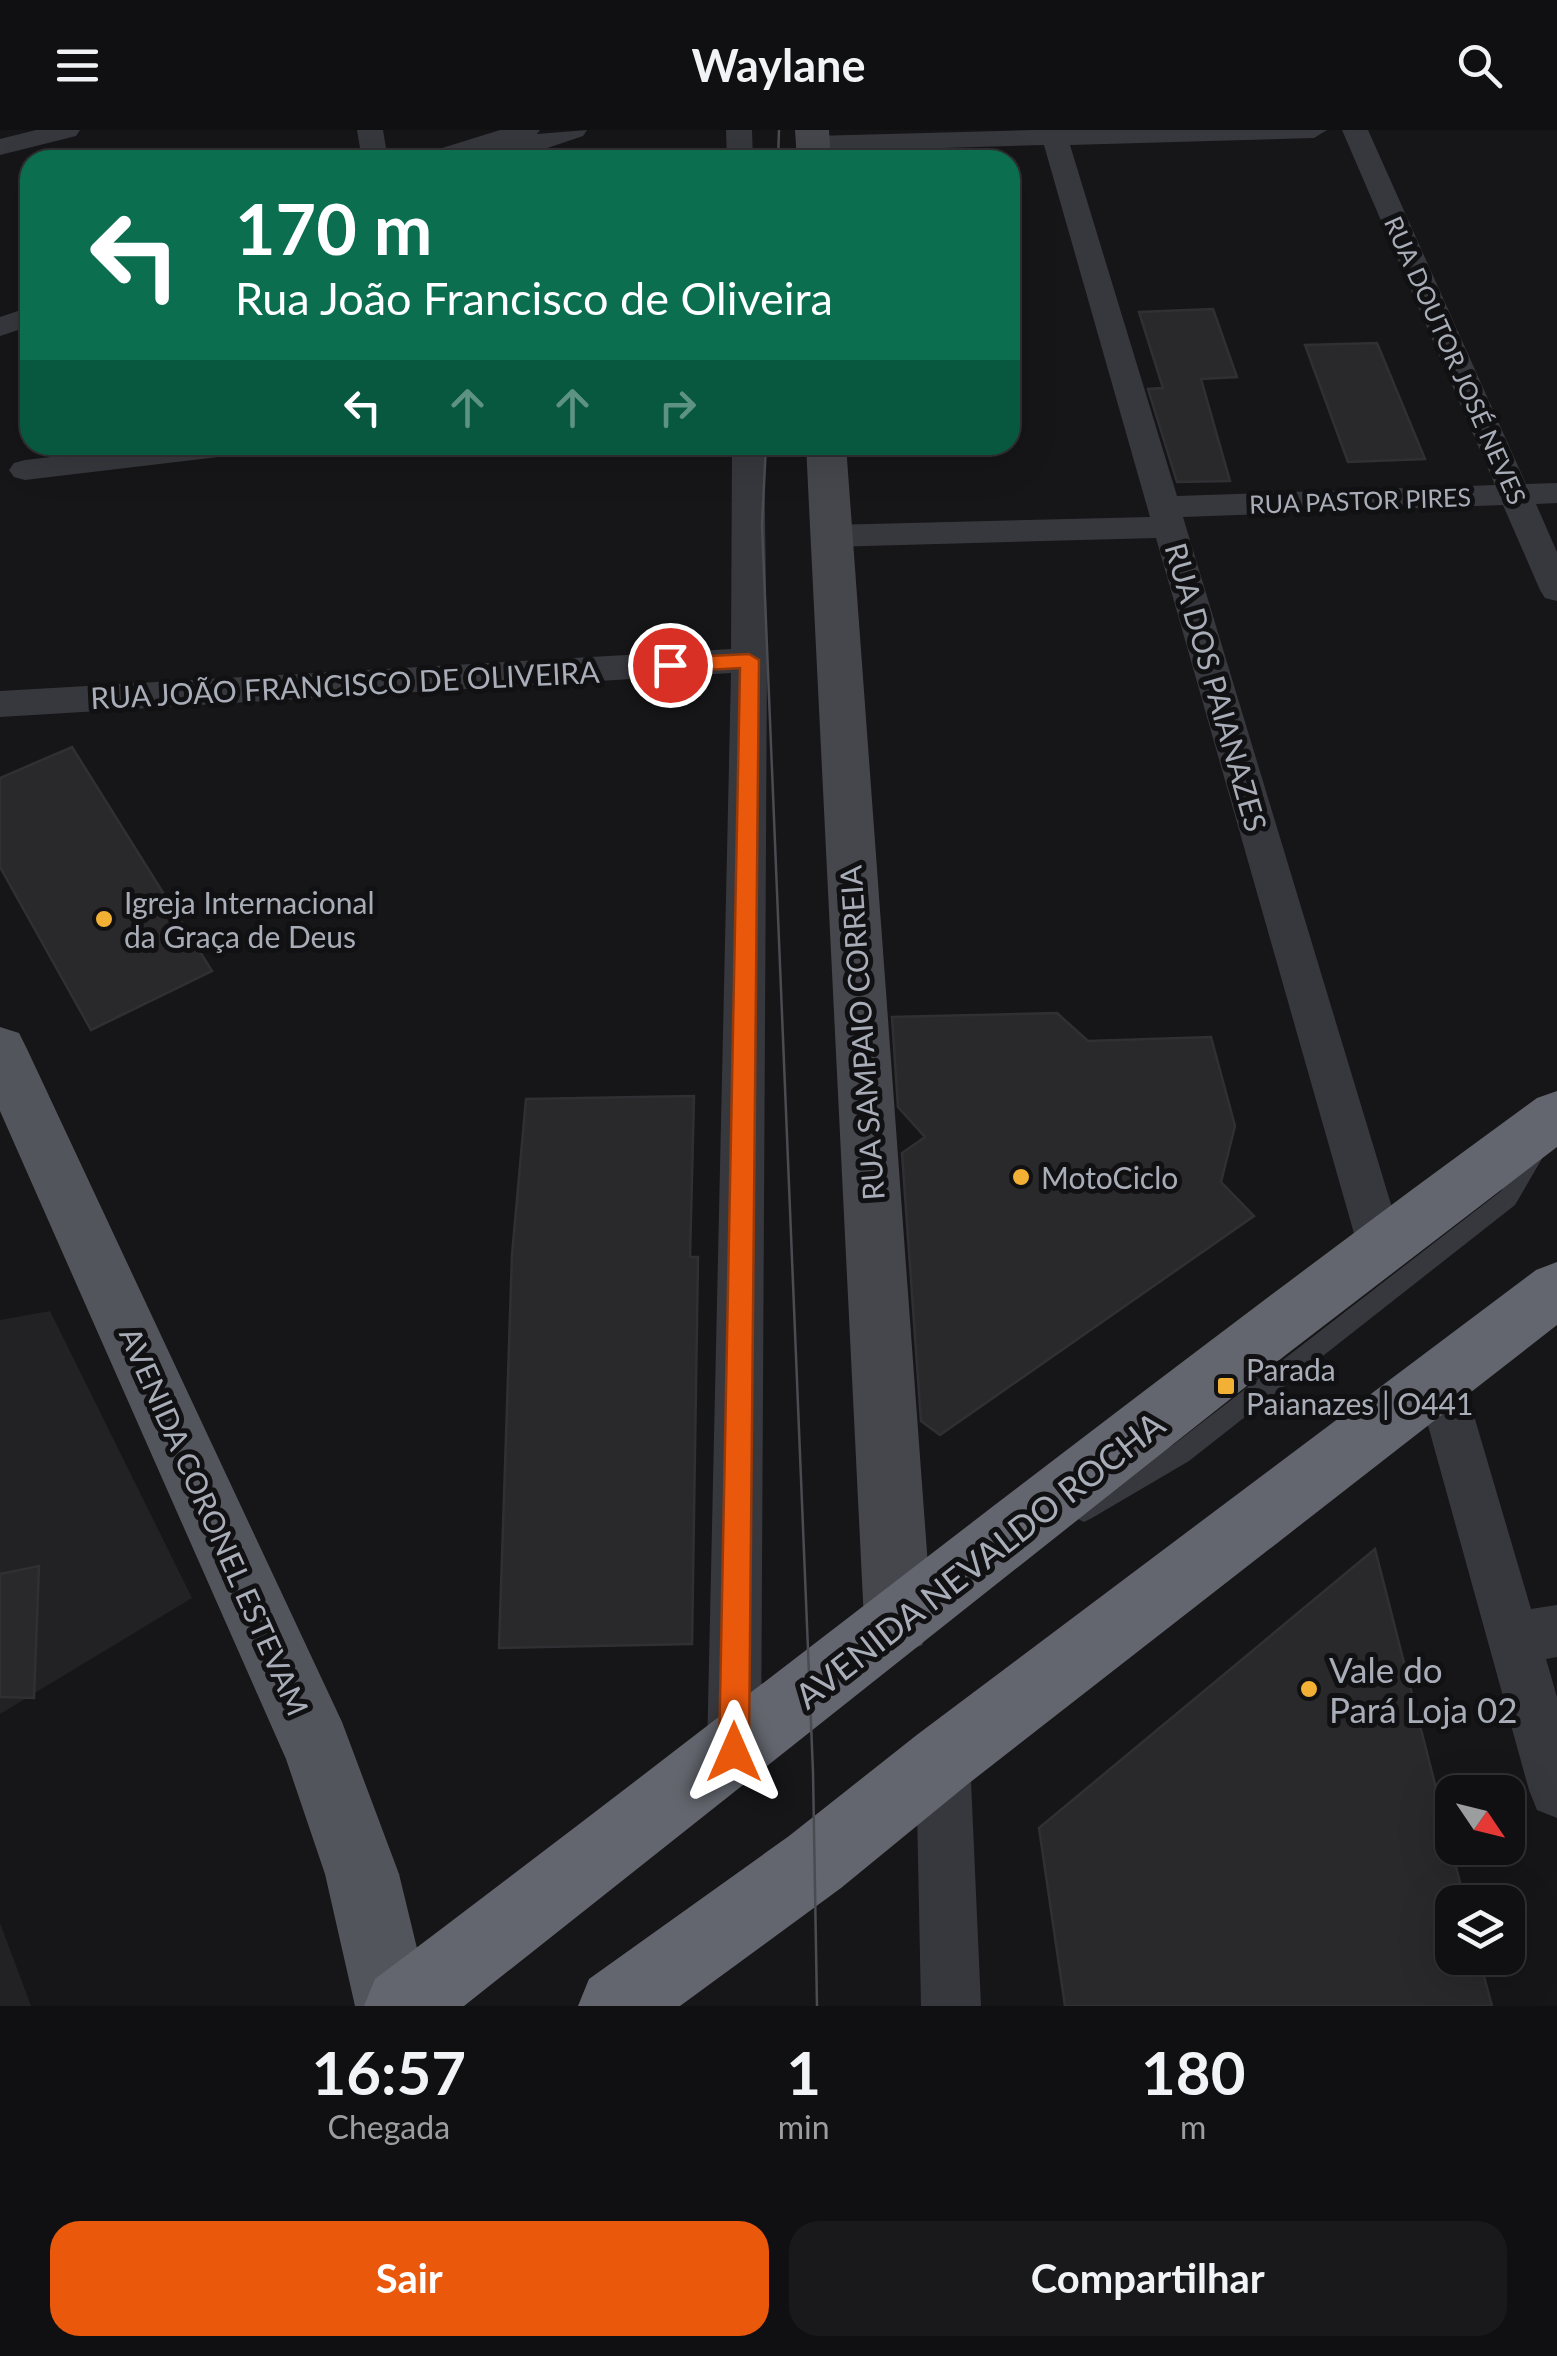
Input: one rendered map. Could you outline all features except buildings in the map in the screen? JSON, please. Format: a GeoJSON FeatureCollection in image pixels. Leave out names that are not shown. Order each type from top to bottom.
{"type":"FeatureCollection","features":[{"type":"Feature","properties":{"kind":"highway","name":"AVENIDA NEVALDO ROCHA"},"geometry":{"type":"LineString","coordinates":[[402,2006],[734,1752],[1380,1244],[1557,1115]]}},
{"type":"Feature","properties":{"kind":"highway"},"geometry":{"type":"LineString","coordinates":[[616,2006],[815,1862],[943,1759],[1557,1289]]}},
{"type":"Feature","properties":{"kind":"main road","name":"RUA SAMPAIO CORREIA"},"geometry":{"type":"LineString","coordinates":[[826,455],[898,1621]]}},
{"type":"Feature","properties":{"kind":"main road","name":"AVENIDA CORONEL ESTEVAM"},"geometry":{"type":"LineString","coordinates":[[0,1049],[317,1746],[354,1836],[378,1921],[392,2006]]}},
{"type":"Feature","properties":{"kind":"street"},"geometry":{"type":"LineString","coordinates":[[0,147],[68,130]]}},
{"type":"Feature","properties":{"kind":"street"},"geometry":{"type":"LineString","coordinates":[[463,150],[526,130]]}},
{"type":"Feature","properties":{"kind":"street"},"geometry":{"type":"LineString","coordinates":[[515,150],[574,130]]}},
{"type":"Feature","properties":{"kind":"street"},"geometry":{"type":"LineString","coordinates":[[813,145],[1054,134],[1314,130]]}},
{"type":"Feature","properties":{"kind":"street","name":"RUA DOUTOR JOSÉ NEVES"},"geometry":{"type":"LineString","coordinates":[[1355,130],[1557,590]]}},
{"type":"Feature","properties":{"kind":"street","name":"RUA DOS PAIANAZES"},"geometry":{"type":"LineString","coordinates":[[1054,134],[1380,1244]]}},
{"type":"Feature","properties":{"kind":"street"},"geometry":{"type":"LineString","coordinates":[[25,470],[152,455]]}},
{"type":"Feature","properties":{"kind":"street"},"geometry":{"type":"LineString","coordinates":[[734,1752],[749,660],[748,455]]}},
{"type":"Feature","properties":{"kind":"street","name":"RUA PASTOR PIRES"},"geometry":{"type":"LineString","coordinates":[[830,536],[1557,493]]}},
{"type":"Feature","properties":{"kind":"street","name":"RUA JOÃO FRANCISCO DE OLIVEIRA"},"geometry":{"type":"LineString","coordinates":[[0,704],[749,660]]}},
{"type":"Feature","properties":{"kind":"street"},"geometry":{"type":"LineString","coordinates":[[1440,1382],[1534,1634],[1557,1790]]}},
{"type":"Feature","properties":{"kind":"street"},"geometry":{"type":"LineString","coordinates":[[943,1759],[951,2006]]}},
{"type":"Feature","properties":{"kind":"lane"},"geometry":{"type":"LineString","coordinates":[[958,1574],[1006,1556],[1182,1453],[1508,1198],[1557,1115]]}},
{"type":"Feature","properties":{"kind":"shaded area"},"geometry":{"type":"Polygon","coordinates":[[[50,1311],[192,1598],[0,1714],[0,1320],[50,1311]]]}},
{"type":"Feature","properties":{"kind":"shaded area"},"geometry":{"type":"Polygon","coordinates":[[[0,1923],[31,2006],[0,2006],[0,1923]]]}},
{"type":"Feature","properties":{"kind":"tram line"},"geometry":{"type":"LineString","coordinates":[[778,150],[779,130]]}},
{"type":"Feature","properties":{"kind":"tram line"},"geometry":{"type":"LineString","coordinates":[[766,455],[762,525],[813,1772],[817,2006]]}},
{"type":"Feature","properties":{"kind":"place","name":"Igreja Internacional da Graça de Deus"},"geometry":{"type":"Point","coordinates":[104,919]}},
{"type":"Feature","properties":{"kind":"place","name":"MotoCiclo"},"geometry":{"type":"Point","coordinates":[1021,1177]}},
{"type":"Feature","properties":{"kind":"place","name":"Parada Paianazes | O441"},"geometry":{"type":"Point","coordinates":[1226,1386]}},
{"type":"Feature","properties":{"kind":"place","name":"Vale do Pará Loja 02"},"geometry":{"type":"Point","coordinates":[1309,1689]}},
{"type":"Feature","properties":{"kind":"route"},"geometry":{"type":"LineString","coordinates":[[670,665],[749,660],[734,1752]]}}]}
